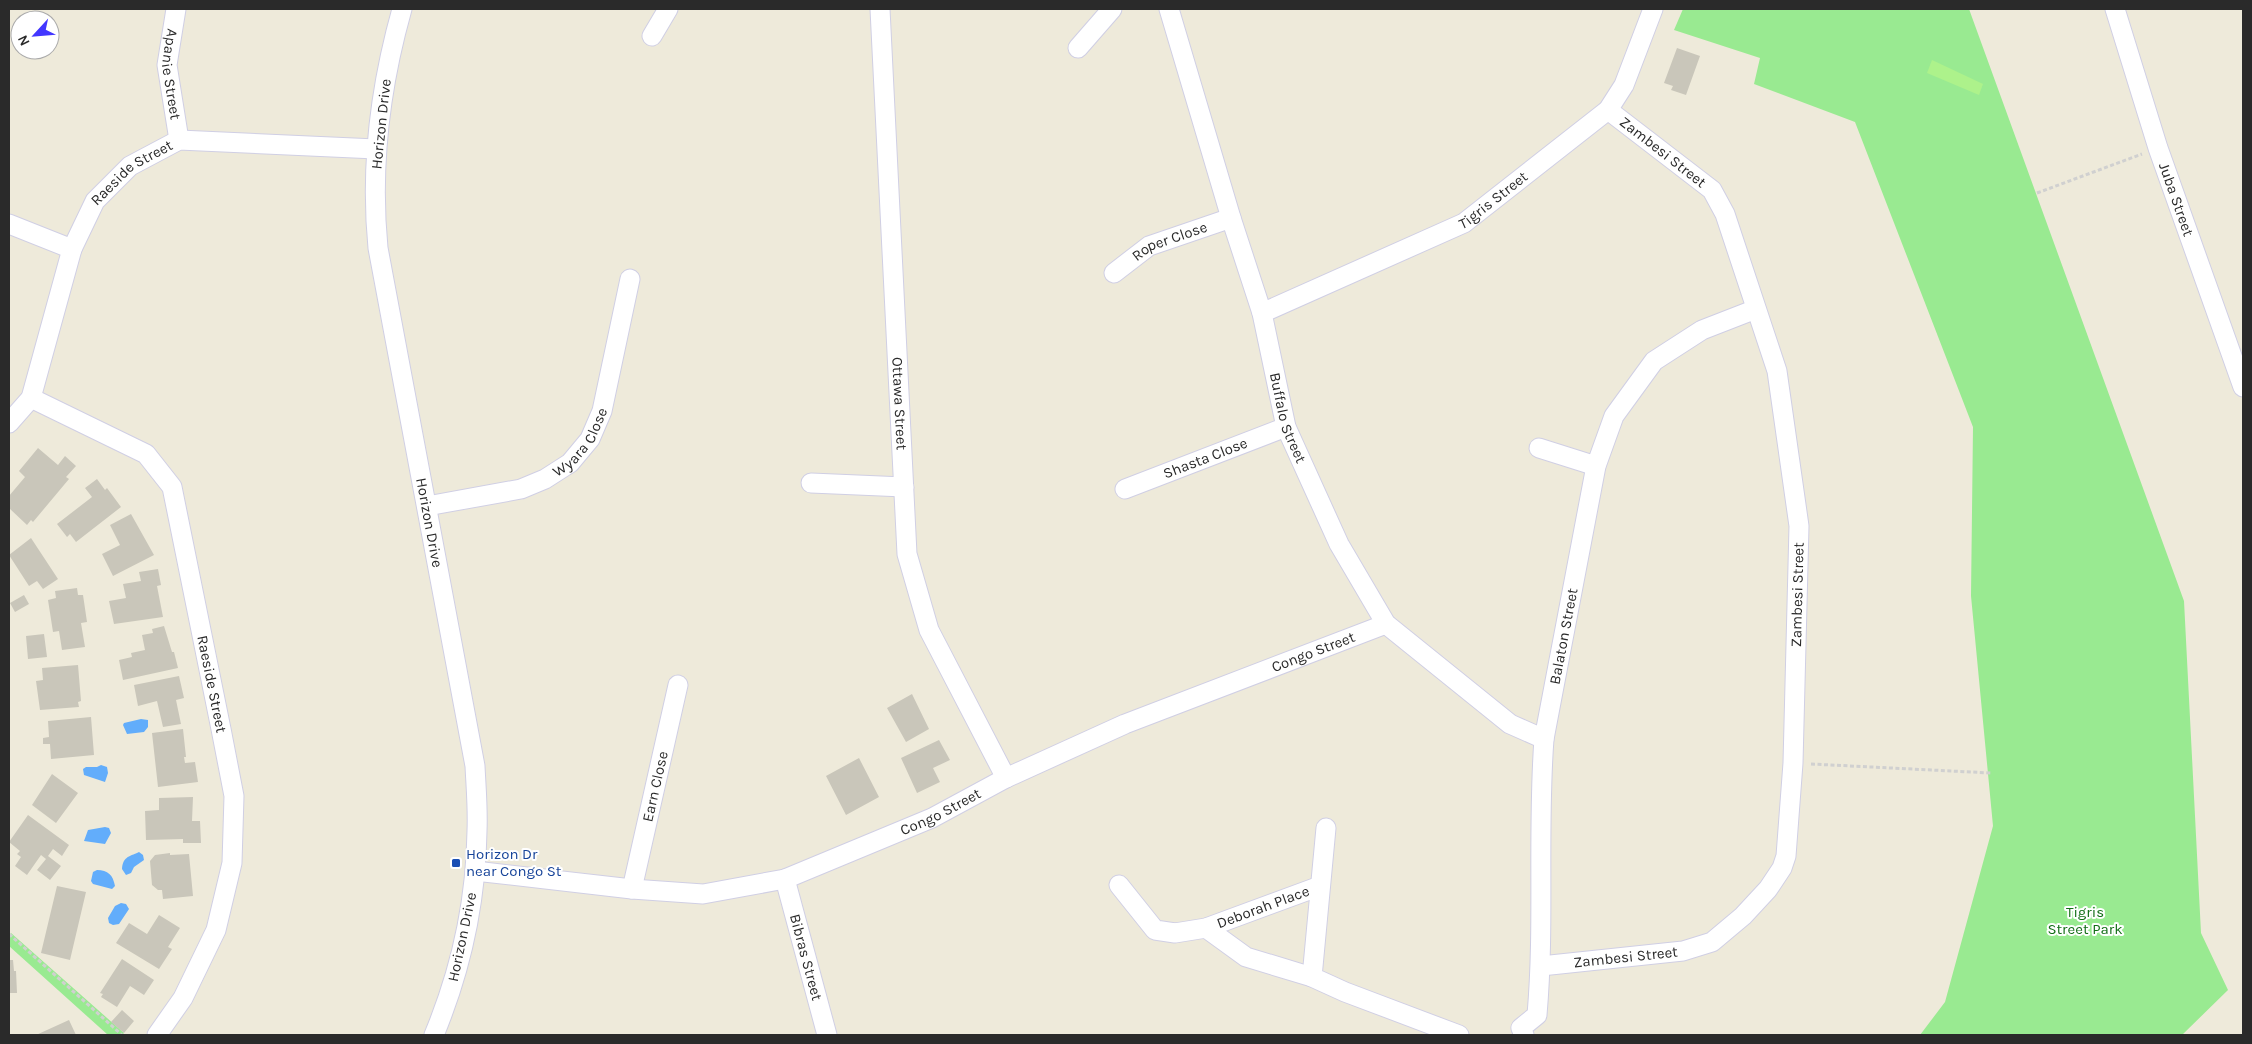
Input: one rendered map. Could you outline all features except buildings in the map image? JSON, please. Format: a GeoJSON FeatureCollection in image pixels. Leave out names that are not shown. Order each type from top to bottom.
{"type":"FeatureCollection","features":[{"type":"Feature","properties":{"kind":"street","name":"Apanie Street"},"geometry":{"type":"LineString","coordinates":[[176,9],[167,64],[179,140]]}},
{"type":"Feature","properties":{"kind":"street","name":"Horizon Drive"},"geometry":{"type":"LineString","coordinates":[[402,9],[388,56],[376,149],[374,215],[379,256],[475,766],[477,830],[475,871],[462,951],[434,1035]]}},
{"type":"Feature","properties":{"kind":"street"},"geometry":{"type":"LineString","coordinates":[[652,36],[668,9]]}},
{"type":"Feature","properties":{"kind":"street","name":"Ottawa Street"},"geometry":{"type":"LineString","coordinates":[[880,9],[907,554],[929,630],[1006,778]]}},
{"type":"Feature","properties":{"kind":"street"},"geometry":{"type":"LineString","coordinates":[[1078,48],[1112,9]]}},
{"type":"Feature","properties":{"kind":"street","name":"Buffalo Street"},"geometry":{"type":"LineString","coordinates":[[1169,9],[1231,218],[1262,313],[1286,427],[1339,544],[1386,624],[1510,724],[1544,739]]}},
{"type":"Feature","properties":{"kind":"street","name":"Tigris Street"},"geometry":{"type":"LineString","coordinates":[[1262,313],[1464,223],[1608,110],[1624,85],[1653,9]]}},
{"type":"Feature","properties":{"kind":"street","name":"Juba Street"},"geometry":{"type":"LineString","coordinates":[[2115,9],[2158,148],[2243,387]]}},
{"type":"Feature","properties":{"kind":"street","name":"Zambesi Street"},"geometry":{"type":"LineString","coordinates":[[1541,966],[1683,951],[1712,942],[1743,916],[1768,889],[1782,868],[1786,856],[1793,763],[1799,526],[1777,371],[1725,214],[1712,190],[1608,110]]}},
{"type":"Feature","properties":{"kind":"street","name":"Raeside Street"},"geometry":{"type":"LineString","coordinates":[[9,423],[31,398],[72,249],[95,202],[130,166],[179,140],[376,149]]}},
{"type":"Feature","properties":{"kind":"street","name":"Roper Close"},"geometry":{"type":"LineString","coordinates":[[1114,273],[1149,246],[1231,218]]}},
{"type":"Feature","properties":{"kind":"street"},"geometry":{"type":"LineString","coordinates":[[9,224],[72,249]]}},
{"type":"Feature","properties":{"kind":"street","name":"Wyara Close"},"geometry":{"type":"LineString","coordinates":[[427,506],[522,489],[545,480],[570,463],[590,439],[602,411],[630,279]]}},
{"type":"Feature","properties":{"kind":"street","name":"Balaton Street"},"geometry":{"type":"LineString","coordinates":[[1517,1033],[1537,1015],[1541,966],[1541,780],[1544,739],[1596,466],[1614,416],[1654,361],[1702,330],[1756,309]]}},
{"type":"Feature","properties":{"kind":"street","name":"Raeside Street"},"geometry":{"type":"LineString","coordinates":[[31,398],[146,454],[172,488],[221,729],[234,796],[232,863],[216,930],[183,998],[158,1035]]}},
{"type":"Feature","properties":{"kind":"street","name":"Shasta Close"},"geometry":{"type":"LineString","coordinates":[[1125,489],[1286,427]]}},
{"type":"Feature","properties":{"kind":"street"},"geometry":{"type":"LineString","coordinates":[[1539,448],[1596,466]]}},
{"type":"Feature","properties":{"kind":"street"},"geometry":{"type":"LineString","coordinates":[[811,483],[904,487]]}},
{"type":"Feature","properties":{"kind":"street","name":"Congo Street"},"geometry":{"type":"LineString","coordinates":[[475,871],[632,889],[703,894],[785,879],[932,818],[1006,778],[1125,724],[1386,624]]}},
{"type":"Feature","properties":{"kind":"street","name":"Earn Close"},"geometry":{"type":"LineString","coordinates":[[632,889],[678,685]]}},
{"type":"Feature","properties":{"kind":"street","name":"Deborah Place"},"geometry":{"type":"LineString","coordinates":[[1312,977],[1326,828]]}},
{"type":"Feature","properties":{"kind":"street","name":"Bibras Street"},"geometry":{"type":"LineString","coordinates":[[785,879],[827,1035]]}},
{"type":"Feature","properties":{"kind":"street","name":"Deborah Place"},"geometry":{"type":"LineString","coordinates":[[1119,885],[1155,930],[1175,934],[1206,928],[1320,886]]}},
{"type":"Feature","properties":{"kind":"street","name":"Deborah Place"},"geometry":{"type":"LineString","coordinates":[[1206,928],[1246,957],[1312,977],[1345,992],[1459,1035]]}},
{"type":"Feature","properties":{"kind":"path"},"geometry":{"type":"LineString","coordinates":[[2037,193],[2144,153]]}},
{"type":"Feature","properties":{"kind":"path"},"geometry":{"type":"LineString","coordinates":[[1793,763],[1991,773]]}},
{"type":"Feature","properties":{"kind":"path"},"geometry":{"type":"LineString","coordinates":[[9,934],[122,1035]]}},
{"type":"Feature","properties":{"kind":"green space","name":"Tigris Street Park"},"geometry":{"type":"Polygon","coordinates":[[[1683,9],[1969,9],[2184,601],[2201,933],[2228,990],[2182,1035],[1920,1035],[1945,1002],[1993,826],[1971,596],[1973,427],[1855,122],[1754,84],[1760,58],[1674,30],[1683,9]]]}},
{"type":"Feature","properties":{"kind":"green space"},"geometry":{"type":"Polygon","coordinates":[[[1932,60],[1983,84],[1979,95],[1927,73],[1932,60]]]}},
{"type":"Feature","properties":{"kind":"green space"},"geometry":{"type":"Polygon","coordinates":[[[11,933],[124,1033],[122,1035],[108,1035],[9,946],[9,936],[11,933]]]}},
{"type":"Feature","properties":{"kind":"water"},"geometry":{"type":"Polygon","coordinates":[[[141,719],[148,720],[148,727],[144,732],[127,734],[124,723],[141,719]]]}},
{"type":"Feature","properties":{"kind":"water"},"geometry":{"type":"Polygon","coordinates":[[[101,765],[107,767],[108,773],[105,782],[84,775],[83,769],[86,767],[101,765]]]}},
{"type":"Feature","properties":{"kind":"water"},"geometry":{"type":"Polygon","coordinates":[[[109,828],[111,833],[105,844],[84,841],[88,830],[109,828]]]}},
{"type":"Feature","properties":{"kind":"water"},"geometry":{"type":"Polygon","coordinates":[[[139,852],[143,855],[144,860],[134,867],[131,873],[126,875],[122,869],[124,862],[127,858],[139,852]]]}},
{"type":"Feature","properties":{"kind":"water"},"geometry":{"type":"Polygon","coordinates":[[[97,870],[107,872],[111,876],[115,886],[112,889],[93,884],[91,881],[93,872],[97,870]]]}},
{"type":"Feature","properties":{"kind":"water"},"geometry":{"type":"Polygon","coordinates":[[[121,903],[126,904],[129,909],[119,924],[113,925],[109,923],[108,918],[115,906],[121,903]]]}},
{"type":"Feature","properties":{"kind":"place","name":"Horizon Dr near Congo St"},"geometry":{"type":"Point","coordinates":[456,863]}}]}
